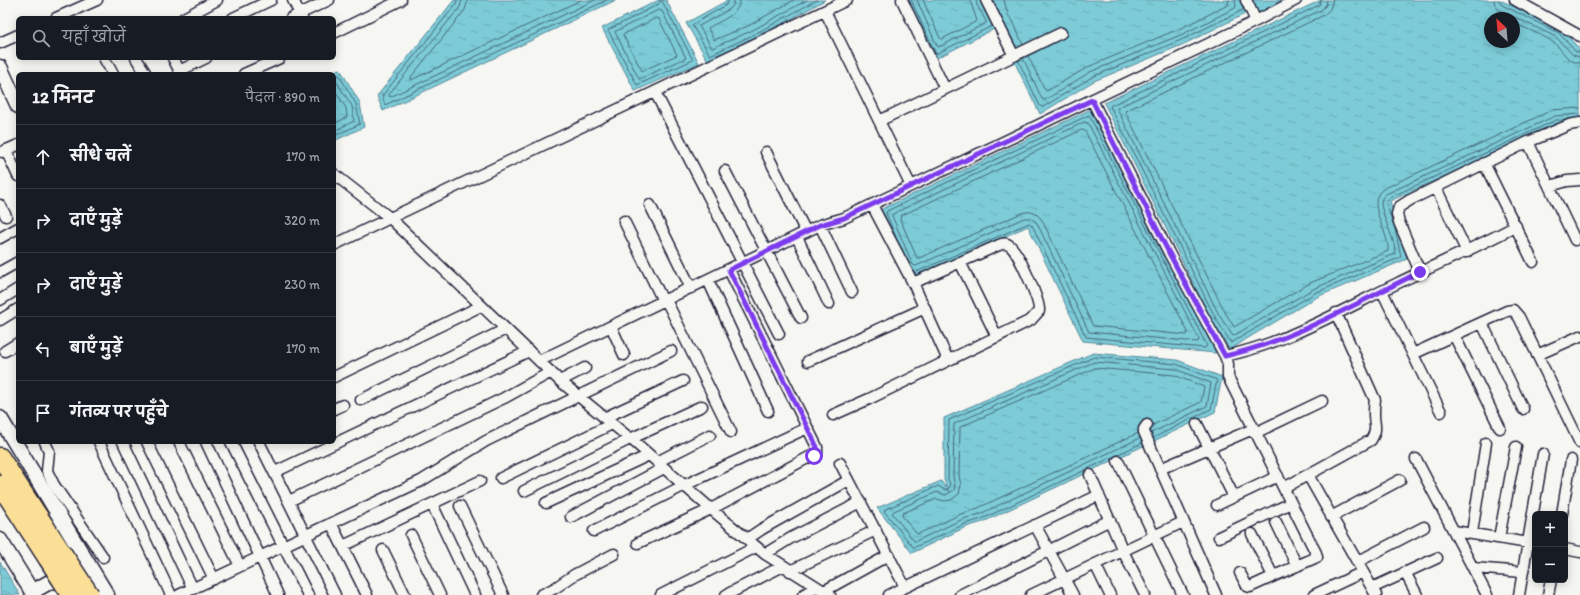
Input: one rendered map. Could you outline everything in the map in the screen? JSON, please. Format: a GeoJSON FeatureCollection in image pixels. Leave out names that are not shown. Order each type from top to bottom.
{"type":"FeatureCollection","features":[{"type":"Feature","properties":{"kind":"highway"},"geometry":{"type":"LineString","coordinates":[[0,457],[54,555],[71,595]]}},
{"type":"Feature","properties":{"kind":"highway"},"geometry":{"type":"LineString","coordinates":[[0,485],[54,555],[90,595]]}},
{"type":"Feature","properties":{"kind":"street"},"geometry":{"type":"LineString","coordinates":[[60,16],[96,0]]}},
{"type":"Feature","properties":{"kind":"street"},"geometry":{"type":"LineString","coordinates":[[187,16],[204,3],[217,0]]}},
{"type":"Feature","properties":{"kind":"street"},"geometry":{"type":"LineString","coordinates":[[236,16],[271,0]]}},
{"type":"Feature","properties":{"kind":"street"},"geometry":{"type":"LineString","coordinates":[[293,0],[298,16]]}},
{"type":"Feature","properties":{"kind":"street"},"geometry":{"type":"LineString","coordinates":[[300,16],[329,0]]}},
{"type":"Feature","properties":{"kind":"street"},"geometry":{"type":"LineString","coordinates":[[336,32],[401,0]]}},
{"type":"Feature","properties":{"kind":"street"},"geometry":{"type":"LineString","coordinates":[[336,245],[847,0]]}},
{"type":"Feature","properties":{"kind":"street"},"geometry":{"type":"LineString","coordinates":[[902,0],[945,89]]}},
{"type":"Feature","properties":{"kind":"street"},"geometry":{"type":"LineString","coordinates":[[986,0],[1014,56]]}},
{"type":"Feature","properties":{"kind":"street"},"geometry":{"type":"LineString","coordinates":[[1246,0],[1256,21]]}},
{"type":"Feature","properties":{"kind":"street"},"geometry":{"type":"LineString","coordinates":[[539,360],[820,225],[844,218],[872,205],[1256,21],[1296,0]]}},
{"type":"Feature","properties":{"kind":"street"},"geometry":{"type":"LineString","coordinates":[[1515,0],[1580,36]]}},
{"type":"Feature","properties":{"kind":"street"},"geometry":{"type":"LineString","coordinates":[[825,10],[911,186]]}},
{"type":"Feature","properties":{"kind":"street"},"geometry":{"type":"LineString","coordinates":[[879,120],[1061,33]]}},
{"type":"Feature","properties":{"kind":"street"},"geometry":{"type":"LineString","coordinates":[[0,43],[16,36]]}},
{"type":"Feature","properties":{"kind":"street"},"geometry":{"type":"LineString","coordinates":[[105,60],[112,72]]}},
{"type":"Feature","properties":{"kind":"street"},"geometry":{"type":"LineString","coordinates":[[137,60],[145,72]]}},
{"type":"Feature","properties":{"kind":"street"},"geometry":{"type":"LineString","coordinates":[[174,60],[180,72],[202,60]]}},
{"type":"Feature","properties":{"kind":"street"},"geometry":{"type":"LineString","coordinates":[[260,71],[277,60]]}},
{"type":"Feature","properties":{"kind":"street"},"geometry":{"type":"LineString","coordinates":[[0,67],[16,102]]}},
{"type":"Feature","properties":{"kind":"street"},"geometry":{"type":"LineString","coordinates":[[655,92],[779,334]]}},
{"type":"Feature","properties":{"kind":"street"},"geometry":{"type":"LineString","coordinates":[[1092,100],[1169,253],[1227,360],[1228,377],[1317,556],[1316,558],[1250,587],[1247,586],[1240,573]]}},
{"type":"Feature","properties":{"kind":"street"},"geometry":{"type":"LineString","coordinates":[[1420,272],[1399,222],[1397,210],[1402,205],[1528,142],[1569,125],[1580,123]]}},
{"type":"Feature","properties":{"kind":"street"},"geometry":{"type":"LineString","coordinates":[[1528,142],[1575,240]]}},
{"type":"Feature","properties":{"kind":"street"},"geometry":{"type":"LineString","coordinates":[[16,145],[3,151],[16,173]]}},
{"type":"Feature","properties":{"kind":"street"},"geometry":{"type":"LineString","coordinates":[[766,152],[801,234],[828,304]]}},
{"type":"Feature","properties":{"kind":"street"},"geometry":{"type":"LineString","coordinates":[[1484,163],[1533,262]]}},
{"type":"Feature","properties":{"kind":"street"},"geometry":{"type":"LineString","coordinates":[[725,171],[801,318]]}},
{"type":"Feature","properties":{"kind":"street"},"geometry":{"type":"LineString","coordinates":[[336,176],[390,218],[560,381],[661,465],[683,486],[765,554],[823,591]]}},
{"type":"Feature","properties":{"kind":"street"},"geometry":{"type":"LineString","coordinates":[[1550,186],[1567,181],[1580,180]]}},
{"type":"Feature","properties":{"kind":"street"},"geometry":{"type":"LineString","coordinates":[[1436,188],[1466,252]]}},
{"type":"Feature","properties":{"kind":"street"},"geometry":{"type":"LineString","coordinates":[[0,205],[6,216]]}},
{"type":"Feature","properties":{"kind":"street"},"geometry":{"type":"LineString","coordinates":[[650,205],[691,288]]}},
{"type":"Feature","properties":{"kind":"street"},"geometry":{"type":"LineString","coordinates":[[872,205],[913,283],[948,360]]}},
{"type":"Feature","properties":{"kind":"street"},"geometry":{"type":"LineString","coordinates":[[624,221],[731,432]]}},
{"type":"Feature","properties":{"kind":"street"},"geometry":{"type":"LineString","coordinates":[[820,225],[852,292]]}},
{"type":"Feature","properties":{"kind":"street"},"geometry":{"type":"LineString","coordinates":[[1227,360],[1281,340],[1420,272],[1466,252],[1516,226]]}},
{"type":"Feature","properties":{"kind":"street"},"geometry":{"type":"LineString","coordinates":[[0,238],[16,229]]}},
{"type":"Feature","properties":{"kind":"street"},"geometry":{"type":"LineString","coordinates":[[833,415],[1031,320],[1039,311],[1037,298],[1017,255],[1011,246],[1003,243],[913,283]]}},
{"type":"Feature","properties":{"kind":"street"},"geometry":{"type":"LineString","coordinates":[[960,262],[997,336]]}},
{"type":"Feature","properties":{"kind":"street"},"geometry":{"type":"LineString","coordinates":[[0,272],[16,263]]}},
{"type":"Feature","properties":{"kind":"street"},"geometry":{"type":"LineString","coordinates":[[638,543],[711,509],[817,453],[817,447],[729,270]]}},
{"type":"Feature","properties":{"kind":"street"},"geometry":{"type":"LineString","coordinates":[[708,280],[768,411]]}},
{"type":"Feature","properties":{"kind":"street"},"geometry":{"type":"LineString","coordinates":[[0,300],[16,290]]}},
{"type":"Feature","properties":{"kind":"street"},"geometry":{"type":"LineString","coordinates":[[1382,291],[1441,412]]}},
{"type":"Feature","properties":{"kind":"street"},"geometry":{"type":"LineString","coordinates":[[336,376],[481,306]]}},
{"type":"Feature","properties":{"kind":"street"},"geometry":{"type":"LineString","coordinates":[[808,361],[925,308]]}},
{"type":"Feature","properties":{"kind":"street"},"geometry":{"type":"LineString","coordinates":[[0,320],[16,310]]}},
{"type":"Feature","properties":{"kind":"street"},"geometry":{"type":"LineString","coordinates":[[1412,354],[1507,311],[1513,310],[1519,317],[1580,443]]}},
{"type":"Feature","properties":{"kind":"street"},"geometry":{"type":"LineString","coordinates":[[1284,488],[1371,440],[1375,433],[1374,400],[1336,314]]}},
{"type":"Feature","properties":{"kind":"street"},"geometry":{"type":"LineString","coordinates":[[1482,323],[1523,409]]}},
{"type":"Feature","properties":{"kind":"street"},"geometry":{"type":"LineString","coordinates":[[611,326],[624,355]]}},
{"type":"Feature","properties":{"kind":"street"},"geometry":{"type":"LineString","coordinates":[[361,400],[506,329]]}},
{"type":"Feature","properties":{"kind":"street"},"geometry":{"type":"LineString","coordinates":[[1454,336],[1500,428]]}},
{"type":"Feature","properties":{"kind":"street"},"geometry":{"type":"LineString","coordinates":[[1538,356],[1580,336]]}},
{"type":"Feature","properties":{"kind":"street"},"geometry":{"type":"LineString","coordinates":[[5,351],[16,344]]}},
{"type":"Feature","properties":{"kind":"street"},"geometry":{"type":"LineString","coordinates":[[336,443],[529,351]]}},
{"type":"Feature","properties":{"kind":"street"},"geometry":{"type":"LineString","coordinates":[[179,595],[331,522],[421,481],[486,441],[671,351]]}},
{"type":"Feature","properties":{"kind":"street"},"geometry":{"type":"LineString","coordinates":[[560,381],[585,368]]}},
{"type":"Feature","properties":{"kind":"street"},"geometry":{"type":"LineString","coordinates":[[289,501],[516,391],[551,372]]}},
{"type":"Feature","properties":{"kind":"street"},"geometry":{"type":"LineString","coordinates":[[501,478],[683,381]]}},
{"type":"Feature","properties":{"kind":"street"},"geometry":{"type":"LineString","coordinates":[[1160,469],[1254,431],[1322,400]]}},
{"type":"Feature","properties":{"kind":"street"},"geometry":{"type":"LineString","coordinates":[[524,492],[630,439],[702,406]]}},
{"type":"Feature","properties":{"kind":"street"},"geometry":{"type":"LineString","coordinates":[[0,418],[16,440]]}},
{"type":"Feature","properties":{"kind":"street"},"geometry":{"type":"LineString","coordinates":[[1197,424],[1234,497]]}},
{"type":"Feature","properties":{"kind":"street"},"geometry":{"type":"LineString","coordinates":[[1147,425],[1144,428],[1144,432],[1216,595]]}},
{"type":"Feature","properties":{"kind":"street"},"geometry":{"type":"LineString","coordinates":[[594,531],[683,486],[807,428]]}},
{"type":"Feature","properties":{"kind":"street"},"geometry":{"type":"LineString","coordinates":[[571,517],[710,435]]}},
{"type":"Feature","properties":{"kind":"street"},"geometry":{"type":"LineString","coordinates":[[1472,533],[1486,443]]}},
{"type":"Feature","properties":{"kind":"street"},"geometry":{"type":"LineString","coordinates":[[18,444],[107,595]]}},
{"type":"Feature","properties":{"kind":"street"},"geometry":{"type":"LineString","coordinates":[[46,444],[49,451],[47,471],[54,485],[103,557]]}},
{"type":"Feature","properties":{"kind":"street"},"geometry":{"type":"LineString","coordinates":[[100,444],[171,595]]}},
{"type":"Feature","properties":{"kind":"street"},"geometry":{"type":"LineString","coordinates":[[124,444],[193,588]]}},
{"type":"Feature","properties":{"kind":"street"},"geometry":{"type":"LineString","coordinates":[[148,444],[214,579]]}},
{"type":"Feature","properties":{"kind":"street"},"geometry":{"type":"LineString","coordinates":[[180,444],[240,566]]}},
{"type":"Feature","properties":{"kind":"street"},"geometry":{"type":"LineString","coordinates":[[207,444],[278,595]]}},
{"type":"Feature","properties":{"kind":"street"},"geometry":{"type":"LineString","coordinates":[[232,444],[308,595]]}},
{"type":"Feature","properties":{"kind":"street"},"geometry":{"type":"LineString","coordinates":[[262,444],[335,595]]}},
{"type":"Feature","properties":{"kind":"street"},"geometry":{"type":"LineString","coordinates":[[275,472],[334,444]]}},
{"type":"Feature","properties":{"kind":"street"},"geometry":{"type":"LineString","coordinates":[[1500,538],[1516,447]]}},
{"type":"Feature","properties":{"kind":"street"},"geometry":{"type":"LineString","coordinates":[[1519,595],[1523,572],[1531,544],[1543,454]]}},
{"type":"Feature","properties":{"kind":"street"},"geometry":{"type":"LineString","coordinates":[[546,503],[649,455]]}},
{"type":"Feature","properties":{"kind":"street"},"geometry":{"type":"LineString","coordinates":[[1416,459],[1487,595]]}},
{"type":"Feature","properties":{"kind":"street"},"geometry":{"type":"LineString","coordinates":[[1562,511],[1571,460]]}},
{"type":"Feature","properties":{"kind":"street"},"geometry":{"type":"LineString","coordinates":[[1118,461],[1183,595]]}},
{"type":"Feature","properties":{"kind":"street"},"geometry":{"type":"LineString","coordinates":[[840,463],[905,587]]}},
{"type":"Feature","properties":{"kind":"street"},"geometry":{"type":"LineString","coordinates":[[1308,475],[1374,592],[1405,572],[1438,558]]}},
{"type":"Feature","properties":{"kind":"street"},"geometry":{"type":"LineString","coordinates":[[1090,476],[1123,551],[1145,595]]}},
{"type":"Feature","properties":{"kind":"street"},"geometry":{"type":"LineString","coordinates":[[1217,505],[1278,476]]}},
{"type":"Feature","properties":{"kind":"street"},"geometry":{"type":"LineString","coordinates":[[746,539],[850,480]]}},
{"type":"Feature","properties":{"kind":"street"},"geometry":{"type":"LineString","coordinates":[[1331,517],[1400,480]]}},
{"type":"Feature","properties":{"kind":"street"},"geometry":{"type":"LineString","coordinates":[[343,546],[480,481]]}},
{"type":"Feature","properties":{"kind":"street"},"geometry":{"type":"LineString","coordinates":[[889,595],[1098,494]]}},
{"type":"Feature","properties":{"kind":"street"},"geometry":{"type":"LineString","coordinates":[[765,554],[791,538],[861,502]]}},
{"type":"Feature","properties":{"kind":"street"},"geometry":{"type":"LineString","coordinates":[[1219,538],[1291,503]]}},
{"type":"Feature","properties":{"kind":"street"},"geometry":{"type":"LineString","coordinates":[[432,504],[475,595]]}},
{"type":"Feature","properties":{"kind":"street"},"geometry":{"type":"LineString","coordinates":[[460,506],[503,595]]}},
{"type":"Feature","properties":{"kind":"street"},"geometry":{"type":"LineString","coordinates":[[960,595],[1110,520]]}},
{"type":"Feature","properties":{"kind":"street"},"geometry":{"type":"LineString","coordinates":[[331,522],[367,595]]}},
{"type":"Feature","properties":{"kind":"street"},"geometry":{"type":"LineString","coordinates":[[1034,594],[1184,522]]}},
{"type":"Feature","properties":{"kind":"street"},"geometry":{"type":"LineString","coordinates":[[1276,522],[1298,566]]}},
{"type":"Feature","properties":{"kind":"street"},"geometry":{"type":"LineString","coordinates":[[1035,525],[1073,595]]}},
{"type":"Feature","properties":{"kind":"street"},"geometry":{"type":"LineString","coordinates":[[1357,562],[1424,527]]}},
{"type":"Feature","properties":{"kind":"street"},"geometry":{"type":"LineString","coordinates":[[726,595],[876,530]]}},
{"type":"Feature","properties":{"kind":"street"},"geometry":{"type":"LineString","coordinates":[[1454,531],[1531,544]]}},
{"type":"Feature","properties":{"kind":"street"},"geometry":{"type":"LineString","coordinates":[[1252,534],[1274,576]]}},
{"type":"Feature","properties":{"kind":"street"},"geometry":{"type":"LineString","coordinates":[[411,535],[440,595]]}},
{"type":"Feature","properties":{"kind":"street"},"geometry":{"type":"LineString","coordinates":[[0,540],[33,594],[87,561]]}},
{"type":"Feature","properties":{"kind":"street"},"geometry":{"type":"LineString","coordinates":[[661,595],[756,547]]}},
{"type":"Feature","properties":{"kind":"street"},"geometry":{"type":"LineString","coordinates":[[383,550],[405,595]]}},
{"type":"Feature","properties":{"kind":"street"},"geometry":{"type":"LineString","coordinates":[[1568,550],[1580,552]]}},
{"type":"Feature","properties":{"kind":"street"},"geometry":{"type":"LineString","coordinates":[[541,595],[555,588],[574,575],[614,554]]}},
{"type":"Feature","properties":{"kind":"street"},"geometry":{"type":"LineString","coordinates":[[803,595],[823,591],[889,555]]}},
{"type":"Feature","properties":{"kind":"street"},"geometry":{"type":"LineString","coordinates":[[1095,564],[1110,595]]}},
{"type":"Feature","properties":{"kind":"street"},"geometry":{"type":"LineString","coordinates":[[1473,568],[1523,572]]}},
{"type":"Feature","properties":{"kind":"street"},"geometry":{"type":"LineString","coordinates":[[1314,595],[1362,572]]}},
{"type":"Feature","properties":{"kind":"street"},"geometry":{"type":"LineString","coordinates":[[1405,572],[1417,595]]}},
{"type":"Feature","properties":{"kind":"street"},"geometry":{"type":"LineString","coordinates":[[1548,595],[1550,583]]}},
{"type":"Feature","properties":{"kind":"water"},"geometry":{"type":"Polygon","coordinates":[[[454,0],[616,0],[383,111],[377,96],[454,0]]]}},
{"type":"Feature","properties":{"kind":"water"},"geometry":{"type":"Polygon","coordinates":[[[659,0],[666,0],[699,63],[635,91],[602,28],[659,0]]]}},
{"type":"Feature","properties":{"kind":"water"},"geometry":{"type":"Polygon","coordinates":[[[728,0],[825,0],[755,39],[708,61],[686,23],[728,0]]]}},
{"type":"Feature","properties":{"kind":"water"},"geometry":{"type":"Polygon","coordinates":[[[907,0],[985,0],[998,27],[933,60],[907,0]]]}},
{"type":"Feature","properties":{"kind":"water"},"geometry":{"type":"Polygon","coordinates":[[[988,0],[1243,0],[1249,12],[1182,45],[1094,81],[1040,114],[1007,47],[988,0]]]}},
{"type":"Feature","properties":{"kind":"water"},"geometry":{"type":"Polygon","coordinates":[[[1249,0],[1286,0],[1256,15],[1249,0]]]}},
{"type":"Feature","properties":{"kind":"water"},"geometry":{"type":"Polygon","coordinates":[[[1321,0],[1500,0],[1562,29],[1580,50],[1580,123],[1558,124],[1390,201],[1407,259],[1317,297],[1230,350],[1211,319],[1104,103],[1321,0]]]}},
{"type":"Feature","properties":{"kind":"water"},"geometry":{"type":"Polygon","coordinates":[[[340,69],[360,103],[364,127],[336,140],[336,72],[330,72],[340,69]]]}},
{"type":"Feature","properties":{"kind":"water"},"geometry":{"type":"Polygon","coordinates":[[[1091,109],[1216,353],[1083,341],[1028,226],[910,279],[880,210],[1091,109]]]}},
{"type":"Feature","properties":{"kind":"water"},"geometry":{"type":"Polygon","coordinates":[[[1093,353],[1177,360],[1222,377],[1215,412],[983,522],[966,527],[912,553],[877,508],[941,481],[949,492],[944,480],[944,418],[1093,353]]]}},
{"type":"Feature","properties":{"kind":"water"},"geometry":{"type":"Polygon","coordinates":[[[0,562],[20,595],[0,595],[0,562]]]}},
{"type":"Feature","properties":{"kind":"route"},"geometry":{"type":"LineString","coordinates":[[814,456],[818,451],[817,447],[729,270],[820,225],[831,221],[840,220],[1092,100],[1169,253],[1225,356],[1246,352],[1281,340],[1420,272]]}}]}
